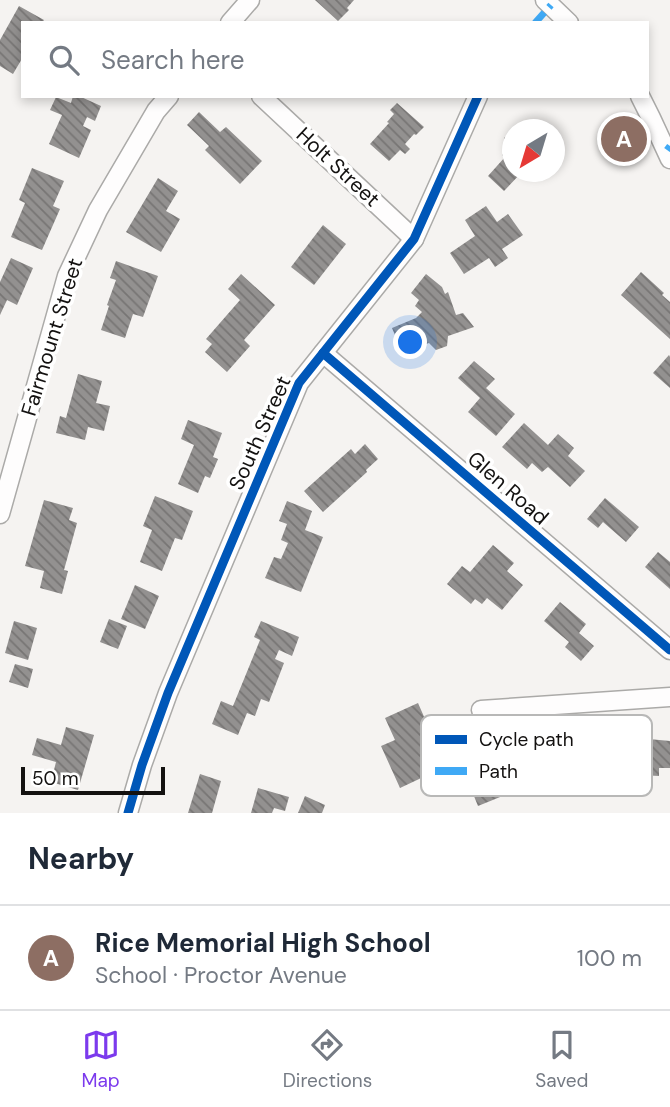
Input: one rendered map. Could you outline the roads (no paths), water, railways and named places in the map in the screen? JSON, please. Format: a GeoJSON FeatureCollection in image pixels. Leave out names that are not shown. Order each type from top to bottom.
{"type":"FeatureCollection","features":[{"type":"Feature","properties":{"kind":"street"},"geometry":{"type":"LineString","coordinates":[[232,21],[250,0]]}},
{"type":"Feature","properties":{"kind":"street"},"geometry":{"type":"LineString","coordinates":[[545,0],[567,21]]}},
{"type":"Feature","properties":{"kind":"street","name":"Fairmount Street"},"geometry":{"type":"LineString","coordinates":[[0,514],[67,276],[98,210],[156,111],[167,98]]}},
{"type":"Feature","properties":{"kind":"street","name":"Holt Street"},"geometry":{"type":"LineString","coordinates":[[263,98],[414,239]]}},
{"type":"Feature","properties":{"kind":"street","name":"South Street"},"geometry":{"type":"LineString","coordinates":[[128,813],[168,693],[299,383],[414,239],[477,98]]}},
{"type":"Feature","properties":{"kind":"street"},"geometry":{"type":"LineString","coordinates":[[640,98],[670,159]]}},
{"type":"Feature","properties":{"kind":"street","name":"Glen Road"},"geometry":{"type":"LineString","coordinates":[[323,353],[670,650]]}},
{"type":"Feature","properties":{"kind":"street"},"geometry":{"type":"LineString","coordinates":[[481,710],[670,697]]}},
{"type":"Feature","properties":{"kind":"place","name":"Rice Memorial High School"},"geometry":{"type":"Point","coordinates":[624,139]}}]}
